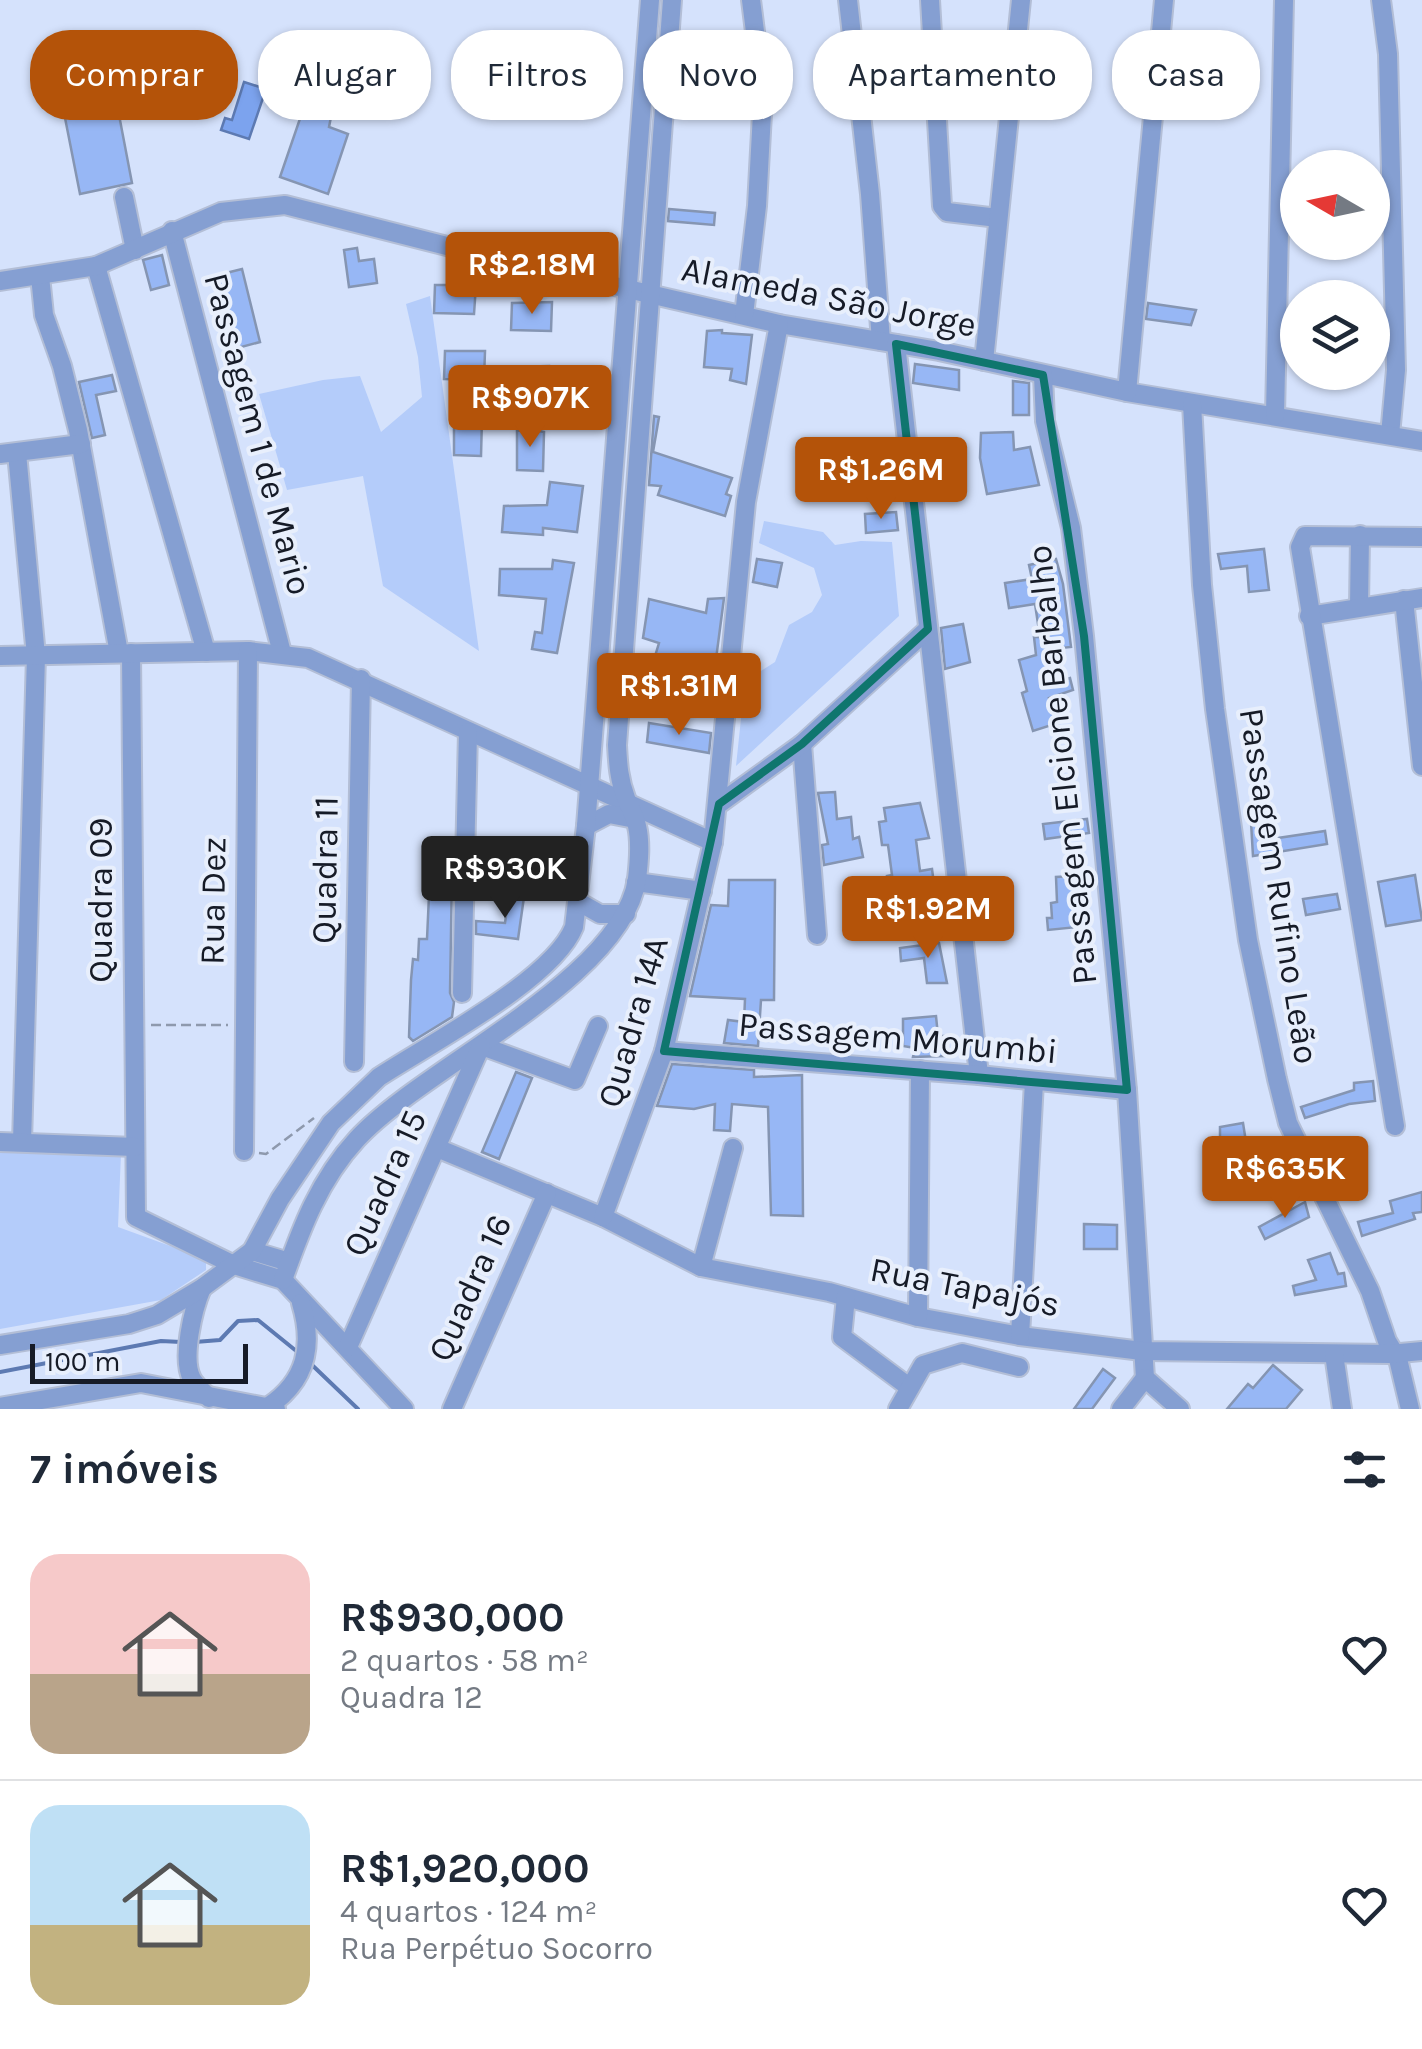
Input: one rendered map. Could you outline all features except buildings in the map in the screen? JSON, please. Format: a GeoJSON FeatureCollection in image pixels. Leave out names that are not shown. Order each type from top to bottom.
{"type":"FeatureCollection","features":[{"type":"Feature","properties":{"kind":"street"},"geometry":{"type":"LineString","coordinates":[[0,1345],[128,1324],[156,1315],[202,1288],[252,1251],[307,1156],[338,1115],[379,1077],[542,969],[570,938],[586,826],[650,0]]}},
{"type":"Feature","properties":{"kind":"street"},"geometry":{"type":"LineString","coordinates":[[286,1271],[320,1188],[354,1141],[378,1118],[482,1046],[597,951],[626,914],[636,882],[640,847],[618,770],[617,746],[672,0]]}},
{"type":"Feature","properties":{"kind":"street"},"geometry":{"type":"LineString","coordinates":[[744,315],[758,206],[763,95],[751,0]]}},
{"type":"Feature","properties":{"kind":"street"},"geometry":{"type":"LineString","coordinates":[[848,0],[888,342],[928,629],[979,1075]]}},
{"type":"Feature","properties":{"kind":"street"},"geometry":{"type":"LineString","coordinates":[[930,0],[942,206],[946,212],[998,218]]}},
{"type":"Feature","properties":{"kind":"street"},"geometry":{"type":"LineString","coordinates":[[984,361],[1020,0]]}},
{"type":"Feature","properties":{"kind":"street"},"geometry":{"type":"LineString","coordinates":[[1127,392],[1164,0]]}},
{"type":"Feature","properties":{"kind":"street"},"geometry":{"type":"LineString","coordinates":[[1275,415],[1284,0]]}},
{"type":"Feature","properties":{"kind":"street"},"geometry":{"type":"LineString","coordinates":[[1381,0],[1388,54],[1396,370],[1390,435]]}},
{"type":"Feature","properties":{"kind":"street"},"geometry":{"type":"LineString","coordinates":[[124,197],[135,250]]}},
{"type":"Feature","properties":{"kind":"street","name":"Alameda São Jorge"},"geometry":{"type":"LineString","coordinates":[[0,281],[96,266],[221,212],[285,205],[779,324],[888,342],[1192,404],[1422,441]]}},
{"type":"Feature","properties":{"kind":"street","name":"Passagem 1 de Mario"},"geometry":{"type":"LineString","coordinates":[[172,231],[282,653]]}},
{"type":"Feature","properties":{"kind":"street"},"geometry":{"type":"LineString","coordinates":[[96,266],[206,652]]}},
{"type":"Feature","properties":{"kind":"street","name":"Quadra 09"},"geometry":{"type":"LineString","coordinates":[[40,276],[44,316],[62,366],[81,444],[122,649],[136,1217],[234,1264]]}},
{"type":"Feature","properties":{"kind":"street","name":"Quadra 14A"},"geometry":{"type":"LineString","coordinates":[[603,1217],[664,1051],[712,842],[746,502],[779,324]]}},
{"type":"Feature","properties":{"kind":"street","name":"Passagem Elcione Barbalho"},"geometry":{"type":"LineString","coordinates":[[1043,375],[1044,422],[1071,528],[1084,636],[1127,1090],[1145,1378]]}},
{"type":"Feature","properties":{"kind":"street","name":"Passagem Rufino Leão"},"geometry":{"type":"LineString","coordinates":[[1192,404],[1215,709],[1251,957],[1288,1122],[1370,1291],[1392,1354],[1401,1367],[1410,1409]]}},
{"type":"Feature","properties":{"kind":"street"},"geometry":{"type":"LineString","coordinates":[[22,1142],[35,648],[8,454],[81,444]]}},
{"type":"Feature","properties":{"kind":"street"},"geometry":{"type":"LineString","coordinates":[[1359,607],[1360,535]]}},
{"type":"Feature","properties":{"kind":"street"},"geometry":{"type":"LineString","coordinates":[[1395,1126],[1300,547],[1306,536],[1422,538]]}},
{"type":"Feature","properties":{"kind":"street"},"geometry":{"type":"LineString","coordinates":[[1309,616],[1413,599],[1422,766]]}},
{"type":"Feature","properties":{"kind":"street"},"geometry":{"type":"LineString","coordinates":[[718,804],[802,744],[928,629]]}},
{"type":"Feature","properties":{"kind":"street"},"geometry":{"type":"LineString","coordinates":[[0,656],[35,648],[248,651],[308,658],[712,842]]}},
{"type":"Feature","properties":{"kind":"street","name":"Rua Dez"},"geometry":{"type":"LineString","coordinates":[[244,1151],[248,651]]}},
{"type":"Feature","properties":{"kind":"street","name":"Quadra 11"},"geometry":{"type":"LineString","coordinates":[[354,1062],[360,679]]}},
{"type":"Feature","properties":{"kind":"street"},"geometry":{"type":"LineString","coordinates":[[462,993],[468,732]]}},
{"type":"Feature","properties":{"kind":"street"},"geometry":{"type":"LineString","coordinates":[[802,744],[817,935]]}},
{"type":"Feature","properties":{"kind":"street"},"geometry":{"type":"LineString","coordinates":[[586,826],[608,814],[635,820]]}},
{"type":"Feature","properties":{"kind":"street"},"geometry":{"type":"LineString","coordinates":[[636,882],[702,890]]}},
{"type":"Feature","properties":{"kind":"street"},"geometry":{"type":"LineString","coordinates":[[578,901],[600,914],[626,914]]}},
{"type":"Feature","properties":{"kind":"street"},"geometry":{"type":"LineString","coordinates":[[482,1046],[575,1080],[598,1026]]}},
{"type":"Feature","properties":{"kind":"street","name":"Quadra 15"},"geometry":{"type":"LineString","coordinates":[[348,1347],[482,1046]]}},
{"type":"Feature","properties":{"kind":"street","name":"Passagem Morumbi"},"geometry":{"type":"LineString","coordinates":[[664,1051],[1127,1090]]}},
{"type":"Feature","properties":{"kind":"street"},"geometry":{"type":"LineString","coordinates":[[918,1317],[920,1070]]}},
{"type":"Feature","properties":{"kind":"street"},"geometry":{"type":"LineString","coordinates":[[1020,1336],[1034,1082]]}},
{"type":"Feature","properties":{"kind":"street"},"geometry":{"type":"LineString","coordinates":[[0,1142],[134,1147]]}},
{"type":"Feature","properties":{"kind":"street","name":"Rua Tapajós"},"geometry":{"type":"LineString","coordinates":[[437,1148],[603,1217],[701,1267],[846,1297],[918,1317],[1020,1336],[1142,1351],[1422,1351]]}},
{"type":"Feature","properties":{"kind":"street"},"geometry":{"type":"LineString","coordinates":[[701,1267],[733,1148]]}},
{"type":"Feature","properties":{"kind":"street","name":"Quadra 16"},"geometry":{"type":"LineString","coordinates":[[452,1409],[547,1192]]}},
{"type":"Feature","properties":{"kind":"street"},"geometry":{"type":"LineString","coordinates":[[0,1407],[126,1383],[154,1384],[272,1408],[299,1378],[308,1336],[299,1298],[286,1271],[252,1251]]}},
{"type":"Feature","properties":{"kind":"street"},"geometry":{"type":"LineString","coordinates":[[234,1264],[286,1271]]}},
{"type":"Feature","properties":{"kind":"street"},"geometry":{"type":"LineString","coordinates":[[202,1288],[191,1321],[188,1366],[193,1382],[210,1398]]}},
{"type":"Feature","properties":{"kind":"street"},"geometry":{"type":"LineString","coordinates":[[846,1297],[842,1337],[908,1387]]}},
{"type":"Feature","properties":{"kind":"street"},"geometry":{"type":"LineString","coordinates":[[299,1298],[404,1409]]}},
{"type":"Feature","properties":{"kind":"street"},"geometry":{"type":"LineString","coordinates":[[898,1409],[923,1365],[962,1353],[1019,1367]]}},
{"type":"Feature","properties":{"kind":"street"},"geometry":{"type":"LineString","coordinates":[[1334,1354],[1342,1409]]}},
{"type":"Feature","properties":{"kind":"street"},"geometry":{"type":"LineString","coordinates":[[1121,1409],[1145,1378],[1180,1409]]}},
{"type":"Feature","properties":{"kind":"path"},"geometry":{"type":"LineString","coordinates":[[134,1025],[245,1026]]}},
{"type":"Feature","properties":{"kind":"path"},"geometry":{"type":"LineString","coordinates":[[244,1151],[266,1154],[324,1110]]}},
{"type":"Feature","properties":{"kind":"highlighted area"},"geometry":{"type":"Polygon","coordinates":[[[896,344],[1043,375],[1084,636],[1127,1090],[664,1051],[719,804],[802,744],[928,629],[896,344]]]}},
{"type":"Feature","properties":{"kind":"shaded area"},"geometry":{"type":"Polygon","coordinates":[[[430,296],[479,651],[383,586],[363,476],[287,490],[259,394],[360,376],[381,432],[422,397],[406,304],[430,296]]]}},
{"type":"Feature","properties":{"kind":"shaded area"},"geometry":{"type":"Polygon","coordinates":[[[764,521],[823,532],[835,545],[892,542],[899,616],[736,766],[745,681],[775,662],[789,625],[812,612],[822,595],[814,568],[759,543],[764,521]]]}},
{"type":"Feature","properties":{"kind":"shaded area"},"geometry":{"type":"Polygon","coordinates":[[[0,1151],[121,1153],[118,1227],[206,1259],[206,1270],[161,1300],[0,1329],[0,1151]]]}},
{"type":"Feature","properties":{"kind":"water"},"geometry":{"type":"Polygon","coordinates":[[[244,82],[258,86],[258,113],[249,139],[221,130],[224,120],[238,120],[244,82]]]}},
{"type":"Feature","properties":{"kind":"waterway"},"geometry":{"type":"LineString","coordinates":[[195,1342],[220,1340],[238,1321],[258,1320],[300,1354]]}},
{"type":"Feature","properties":{"kind":"waterway"},"geometry":{"type":"LineString","coordinates":[[0,1372],[161,1341],[181,1342]]}},
{"type":"Feature","properties":{"kind":"waterway"},"geometry":{"type":"LineString","coordinates":[[311,1364],[358,1409]]}}]}
